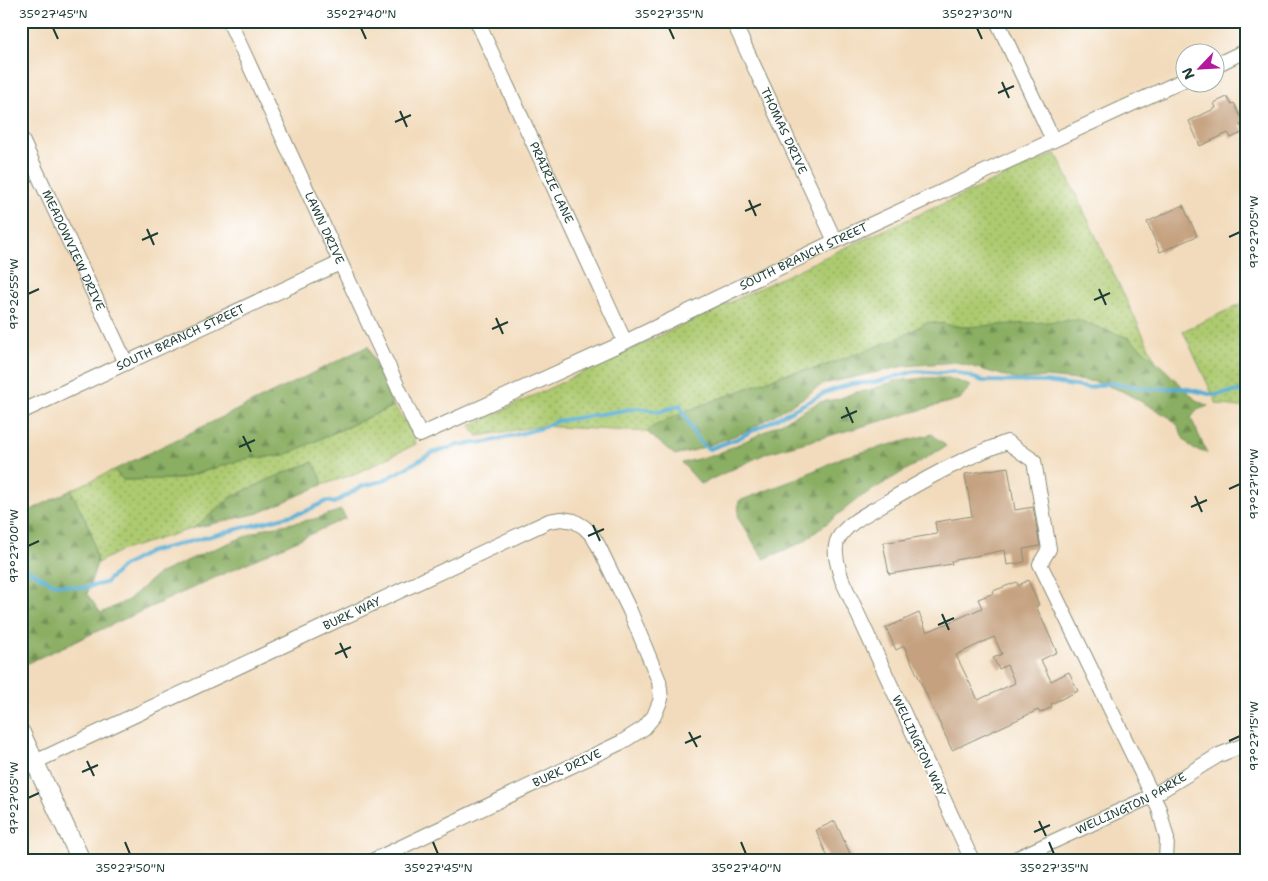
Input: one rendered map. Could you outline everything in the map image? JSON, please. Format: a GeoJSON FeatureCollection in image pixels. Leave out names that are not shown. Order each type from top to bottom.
{"type":"FeatureCollection","features":[{"type":"Feature","properties":{"kind":"main road"},"geometry":{"type":"LineString","coordinates":[[21,733],[80,860]]}},
{"type":"Feature","properties":{"kind":"street","name":"LAWN DRIVE"},"geometry":{"type":"LineString","coordinates":[[229,21],[420,435]]}},
{"type":"Feature","properties":{"kind":"street","name":"PRAIRIE LANE"},"geometry":{"type":"LineString","coordinates":[[477,21],[625,342]]}},
{"type":"Feature","properties":{"kind":"street","name":"THOMAS DRIVE"},"geometry":{"type":"LineString","coordinates":[[733,21],[835,241]]}},
{"type":"Feature","properties":{"kind":"street"},"geometry":{"type":"LineString","coordinates":[[997,21],[1053,140]]}},
{"type":"Feature","properties":{"kind":"street"},"geometry":{"type":"LineString","coordinates":[[1226,60],[1247,50]]}},
{"type":"Feature","properties":{"kind":"street","name":"SOUTH BRANCH STREET"},"geometry":{"type":"LineString","coordinates":[[420,435],[625,342],[835,241],[1176,83]]}},
{"type":"Feature","properties":{"kind":"street","name":"MEADOWVIEW DRIVE"},"geometry":{"type":"LineString","coordinates":[[21,138],[126,363]]}},
{"type":"Feature","properties":{"kind":"street","name":"SOUTH BRANCH STREET"},"geometry":{"type":"LineString","coordinates":[[21,412],[340,263]]}},
{"type":"Feature","properties":{"kind":"street","name":"WELLINGTON WAY"},"geometry":{"type":"LineString","coordinates":[[972,860],[839,571],[836,562],[837,541],[849,525],[918,482],[982,451],[1007,442],[1034,461],[1049,549],[1040,564],[1152,796]]}},
{"type":"Feature","properties":{"kind":"street","name":"BURK WAY"},"geometry":{"type":"LineString","coordinates":[[35,762],[548,521],[561,519],[574,521],[592,535],[630,611]]}},
{"type":"Feature","properties":{"kind":"street","name":"BURK DRIVE"},"geometry":{"type":"LineString","coordinates":[[374,860],[622,742],[644,728],[654,716],[661,699],[659,681],[630,611]]}},
{"type":"Feature","properties":{"kind":"street","name":"WELLINGTON PARKE"},"geometry":{"type":"LineString","coordinates":[[1013,860],[1152,796],[1219,755],[1247,744]]}},
{"type":"Feature","properties":{"kind":"street"},"geometry":{"type":"LineString","coordinates":[[1152,796],[1159,809],[1167,839],[1166,860]]}},
{"type":"Feature","properties":{"kind":"green space"},"geometry":{"type":"Polygon","coordinates":[[[1056,153],[1155,360],[1129,338],[964,327],[928,322],[897,339],[818,368],[785,374],[652,427],[647,432],[540,426],[478,436],[470,426],[840,250],[1056,153]]]}},
{"type":"Feature","properties":{"kind":"green space"},"geometry":{"type":"Polygon","coordinates":[[[1247,301],[1247,408],[1217,404],[1183,331],[1247,301]]]}},
{"type":"Feature","properties":{"kind":"green space"},"geometry":{"type":"Polygon","coordinates":[[[1078,320],[1129,338],[1155,360],[1196,400],[1208,406],[1197,410],[1191,418],[1207,453],[1193,449],[1183,438],[1179,427],[1169,417],[1122,391],[1097,382],[1046,377],[1019,380],[956,362],[905,366],[823,384],[747,431],[696,450],[675,455],[647,432],[652,427],[686,411],[785,374],[818,368],[897,339],[928,322],[964,327],[1078,320]]]}},
{"type":"Feature","properties":{"kind":"green space"},"geometry":{"type":"Polygon","coordinates":[[[368,346],[393,406],[285,455],[246,459],[178,479],[123,480],[114,470],[368,346]]]}},
{"type":"Feature","properties":{"kind":"green space"},"geometry":{"type":"Polygon","coordinates":[[[949,378],[971,386],[960,399],[767,453],[701,484],[682,463],[717,454],[820,402],[838,399],[856,392],[867,391],[895,381],[949,378]]]}},
{"type":"Feature","properties":{"kind":"green space"},"geometry":{"type":"Polygon","coordinates":[[[394,406],[412,431],[416,444],[355,474],[322,485],[321,477],[313,462],[233,496],[194,528],[120,551],[97,563],[91,532],[71,490],[114,470],[123,480],[178,479],[246,459],[285,455],[394,406]]]}},
{"type":"Feature","properties":{"kind":"green space"},"geometry":{"type":"Polygon","coordinates":[[[932,434],[946,446],[859,498],[803,542],[764,559],[738,518],[739,501],[794,480],[843,457],[932,434]]]}},
{"type":"Feature","properties":{"kind":"green space"},"geometry":{"type":"Polygon","coordinates":[[[313,462],[321,477],[322,485],[259,513],[194,528],[233,496],[313,462]]]}},
{"type":"Feature","properties":{"kind":"green space"},"geometry":{"type":"Polygon","coordinates":[[[71,490],[91,532],[97,563],[87,594],[101,613],[128,600],[158,574],[266,528],[314,519],[341,510],[346,518],[21,666],[21,515],[71,490]]]}},
{"type":"Feature","properties":{"kind":"building"},"geometry":{"type":"Polygon","coordinates":[[[1227,97],[1231,104],[1234,103],[1244,123],[1240,125],[1244,132],[1231,138],[1228,133],[1200,146],[1189,121],[1216,108],[1214,103],[1227,97]]]}},
{"type":"Feature","properties":{"kind":"building"},"geometry":{"type":"Polygon","coordinates":[[[1183,205],[1197,236],[1160,252],[1147,222],[1183,205]]]}},
{"type":"Feature","properties":{"kind":"building"},"geometry":{"type":"Polygon","coordinates":[[[1008,467],[1015,510],[1033,507],[1040,546],[1023,549],[1025,562],[1007,565],[1005,550],[951,561],[952,564],[889,574],[883,543],[937,534],[935,522],[972,516],[965,474],[1008,467]]]}},
{"type":"Feature","properties":{"kind":"building"},"geometry":{"type":"Polygon","coordinates":[[[1028,580],[1039,605],[1036,606],[1057,652],[1041,660],[1051,681],[1069,672],[1078,691],[1051,704],[1052,707],[1040,713],[1038,710],[952,750],[904,646],[896,650],[886,628],[919,613],[927,632],[982,608],[978,599],[994,593],[993,591],[1017,582],[1018,586],[1028,580]],[[994,637],[956,655],[978,700],[1015,683],[1007,665],[999,669],[993,658],[1002,654],[994,637]]]}},
{"type":"Feature","properties":{"kind":"building"},"geometry":{"type":"Polygon","coordinates":[[[835,821],[853,860],[829,860],[816,830],[835,821]]]}},
{"type":"Feature","properties":{"kind":"waterway"},"geometry":{"type":"LineString","coordinates":[[21,568],[25,568],[52,583],[83,588],[105,583],[122,567],[149,552],[304,512],[327,501],[334,503],[362,486],[383,481],[432,453],[459,445],[488,442],[542,428],[557,421],[639,408],[660,412],[680,405],[696,436],[709,449],[739,438],[827,392],[851,384],[876,382],[916,371],[942,373],[953,371],[983,381],[1046,382],[1088,388],[1109,383],[1151,389],[1184,388],[1213,395],[1247,390]]}}]}
